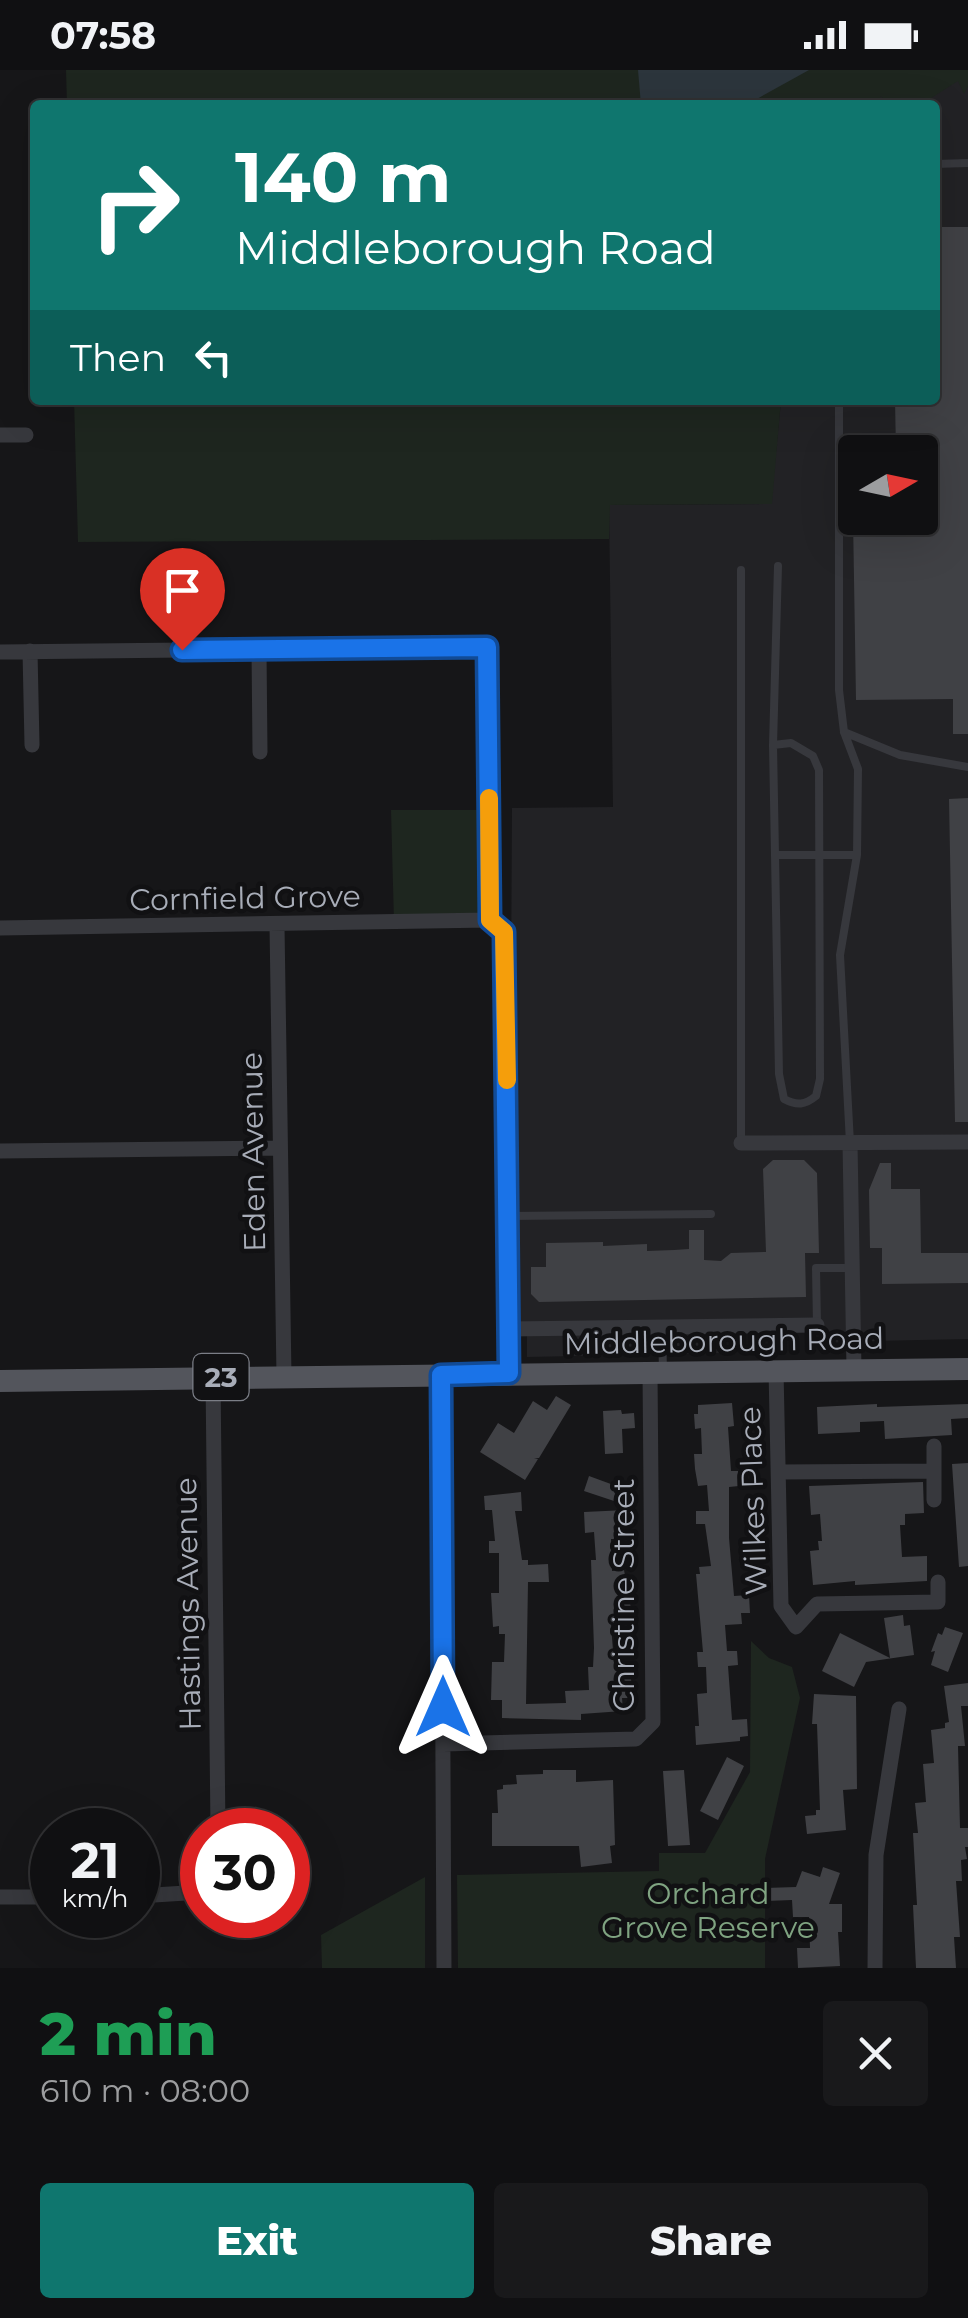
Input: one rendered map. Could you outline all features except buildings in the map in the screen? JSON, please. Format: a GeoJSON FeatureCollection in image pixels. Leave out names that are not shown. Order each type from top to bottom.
{"type":"FeatureCollection","features":[{"type":"Feature","properties":{"kind":"main road","name":"Middleborough Road"},"geometry":{"type":"LineString","coordinates":[[0,1380],[968,1369]]}},
{"type":"Feature","properties":{"kind":"street"},"geometry":{"type":"LineString","coordinates":[[0,435],[26,435]]}},
{"type":"Feature","properties":{"kind":"street"},"geometry":{"type":"LineString","coordinates":[[0,652],[487,647],[490,920],[504,932],[509,1373]]}},
{"type":"Feature","properties":{"kind":"street"},"geometry":{"type":"LineString","coordinates":[[258,650],[260,752]]}},
{"type":"Feature","properties":{"kind":"street"},"geometry":{"type":"LineString","coordinates":[[30,652],[32,746]]}},
{"type":"Feature","properties":{"kind":"street","name":"Cornfield Grove"},"geometry":{"type":"LineString","coordinates":[[0,928],[490,920]]}},
{"type":"Feature","properties":{"kind":"street","name":"Eden Avenue"},"geometry":{"type":"LineString","coordinates":[[277,926],[284,1376]]}},
{"type":"Feature","properties":{"kind":"street"},"geometry":{"type":"LineString","coordinates":[[741,1142],[968,1142]]}},
{"type":"Feature","properties":{"kind":"street"},"geometry":{"type":"LineString","coordinates":[[850,1143],[854,1370]]}},
{"type":"Feature","properties":{"kind":"street"},"geometry":{"type":"LineString","coordinates":[[0,1151],[280,1148]]}},
{"type":"Feature","properties":{"kind":"street"},"geometry":{"type":"LineString","coordinates":[[509,1328],[817,1325]]}},
{"type":"Feature","properties":{"kind":"street","name":"Wilkes Place"},"geometry":{"type":"LineString","coordinates":[[776,1370],[782,1606],[796,1627],[817,1604],[938,1602],[938,1582]]}},
{"type":"Feature","properties":{"kind":"street","name":"Christine Street"},"geometry":{"type":"LineString","coordinates":[[443,1744],[636,1739],[653,1722],[657,1372]]}},
{"type":"Feature","properties":{"kind":"street"},"geometry":{"type":"LineString","coordinates":[[441,1375],[444,1968]]}},
{"type":"Feature","properties":{"kind":"street","name":"Hastings Avenue"},"geometry":{"type":"LineString","coordinates":[[213,1378],[218,1808]]}},
{"type":"Feature","properties":{"kind":"street"},"geometry":{"type":"LineString","coordinates":[[934,1446],[934,1500]]}},
{"type":"Feature","properties":{"kind":"street"},"geometry":{"type":"LineString","coordinates":[[779,1472],[934,1471]]}},
{"type":"Feature","properties":{"kind":"street"},"geometry":{"type":"LineString","coordinates":[[875,1968],[876,1855],[898,1709]]}},
{"type":"Feature","properties":{"kind":"street"},"geometry":{"type":"LineString","coordinates":[[0,1897],[30,1896]]}},
{"type":"Feature","properties":{"kind":"lane"},"geometry":{"type":"LineString","coordinates":[[940,164],[968,164]]}},
{"type":"Feature","properties":{"kind":"lane"},"geometry":{"type":"LineString","coordinates":[[838,405],[839,690],[844,732],[858,769],[857,855],[840,955],[850,1143]]}},
{"type":"Feature","properties":{"kind":"lane"},"geometry":{"type":"LineString","coordinates":[[772,744],[791,743],[814,756],[819,770],[820,1079],[816,1096],[806,1104],[784,1099],[780,1088],[772,744],[778,566]]}},
{"type":"Feature","properties":{"kind":"lane"},"geometry":{"type":"LineString","coordinates":[[741,570],[741,1142]]}},
{"type":"Feature","properties":{"kind":"lane"},"geometry":{"type":"LineString","coordinates":[[844,732],[900,755],[968,766]]}},
{"type":"Feature","properties":{"kind":"lane"},"geometry":{"type":"LineString","coordinates":[[776,855],[857,855]]}},
{"type":"Feature","properties":{"kind":"lane"},"geometry":{"type":"LineString","coordinates":[[508,1216],[711,1214]]}},
{"type":"Feature","properties":{"kind":"lane"},"geometry":{"type":"LineString","coordinates":[[817,1325],[816,1268],[852,1268]]}},
{"type":"Feature","properties":{"kind":"lane"},"geometry":{"type":"LineString","coordinates":[[657,1372],[662,1326]]}},
{"type":"Feature","properties":{"kind":"shaded area"},"geometry":{"type":"Polygon","coordinates":[[[638,70],[809,70],[755,100],[641,100],[638,70]]]}},
{"type":"Feature","properties":{"kind":"shaded area"},"geometry":{"type":"Polygon","coordinates":[[[968,70],[968,1339],[824,1342],[824,1325],[722,1326],[723,1353],[527,1357],[527,1329],[509,1329],[512,808],[613,807],[609,505],[771,504],[781,405],[940,405],[940,100],[877,100],[881,94],[968,70]]]}},
{"type":"Feature","properties":{"kind":"green space"},"geometry":{"type":"Polygon","coordinates":[[[66,70],[968,70],[964,94],[958,81],[928,100],[883,100],[881,96],[880,100],[67,100],[66,70]]]}},
{"type":"Feature","properties":{"kind":"green space"},"geometry":{"type":"Polygon","coordinates":[[[74,405],[781,405],[772,504],[610,505],[609,539],[78,542],[74,405]]]}},
{"type":"Feature","properties":{"kind":"green space"},"geometry":{"type":"Polygon","coordinates":[[[391,810],[489,810],[490,920],[394,923],[391,810]]]}},
{"type":"Feature","properties":{"kind":"green space","name":"Orchard Grove Reserve"},"geometry":{"type":"Polygon","coordinates":[[[751,1641],[769,1658],[792,1667],[800,1698],[765,1859],[765,1968],[458,1968],[457,1875],[659,1871],[659,1853],[705,1853],[750,1772],[751,1641]]]}},
{"type":"Feature","properties":{"kind":"green space"},"geometry":{"type":"Polygon","coordinates":[[[425,1877],[425,1968],[322,1968],[321,1935],[425,1877]]]}},
{"type":"Feature","properties":{"kind":"slow traffic"},"geometry":{"type":"LineString","coordinates":[[489,798],[490,920],[504,932],[507,1080]]}},
{"type":"Feature","properties":{"kind":"route"},"geometry":{"type":"LineString","coordinates":[[182,650],[487,647],[490,920],[504,932],[509,1373],[441,1375],[443,1707]]}}]}
